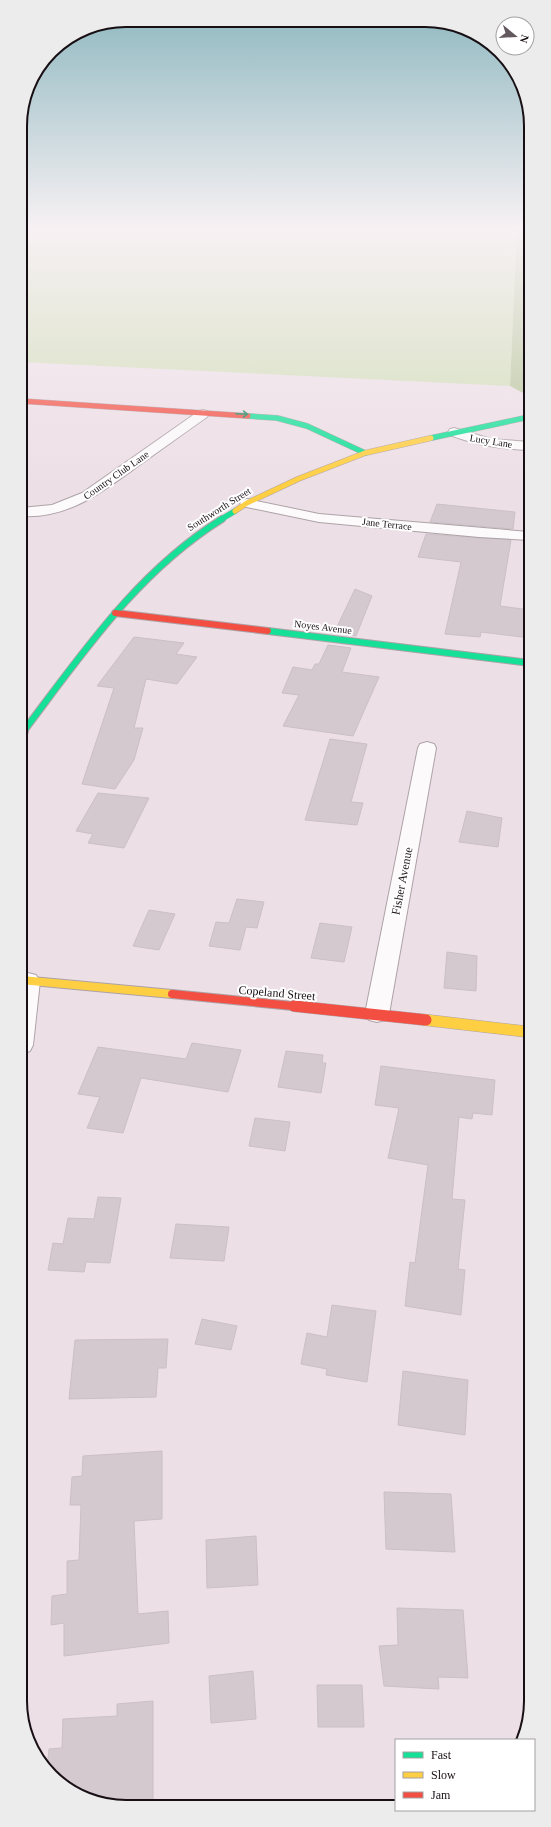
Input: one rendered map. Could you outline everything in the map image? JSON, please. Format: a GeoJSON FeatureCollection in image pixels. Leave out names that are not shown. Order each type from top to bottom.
{"type":"FeatureCollection","features":[{"type":"Feature","properties":{"kind":"street"},"geometry":{"type":"LineString","coordinates":[[27,401],[203,414],[253,415],[288,420],[307,426],[365,453]]}},
{"type":"Feature","properties":{"kind":"street","name":"Country Club Lane"},"geometry":{"type":"LineString","coordinates":[[27,511],[55,509],[74,503],[87,496],[203,414]]}},
{"type":"Feature","properties":{"kind":"street","name":"Southworth Street"},"geometry":{"type":"LineString","coordinates":[[27,727],[115,613],[151,575],[189,541],[247,503],[298,479],[365,453],[454,432],[524,418]]}},
{"type":"Feature","properties":{"kind":"street","name":"Lucy Lane"},"geometry":{"type":"LineString","coordinates":[[454,432],[468,438],[485,442],[524,446]]}},
{"type":"Feature","properties":{"kind":"street","name":"Jane Terrace"},"geometry":{"type":"LineString","coordinates":[[247,503],[319,518],[479,533],[524,536]]}},
{"type":"Feature","properties":{"kind":"street","name":"Noyes Avenue"},"geometry":{"type":"LineString","coordinates":[[115,613],[524,662]]}},
{"type":"Feature","properties":{"kind":"street","name":"Fisher Avenue"},"geometry":{"type":"LineString","coordinates":[[377,1014],[427,748]]}},
{"type":"Feature","properties":{"kind":"street","name":"Copeland Street"},"geometry":{"type":"LineString","coordinates":[[27,981],[377,1014],[524,1031]]}},
{"type":"Feature","properties":{"kind":"green space"},"geometry":{"type":"Polygon","coordinates":[[[27,315],[513,315],[510,386],[27,362],[27,315]]]}},
{"type":"Feature","properties":{"kind":"green space"},"geometry":{"type":"Polygon","coordinates":[[[513,315],[524,315],[524,393],[510,386],[513,315]]]}},
{"type":"Feature","properties":{"kind":"building"},"geometry":{"type":"Polygon","coordinates":[[[437,504],[515,512],[513,529],[430,522],[437,504]]]}},
{"type":"Feature","properties":{"kind":"building"},"geometry":{"type":"Polygon","coordinates":[[[426,534],[511,540],[500,606],[524,609],[524,637],[481,632],[480,637],[445,634],[461,562],[418,557],[426,534]]]}},
{"type":"Feature","properties":{"kind":"building"},"geometry":{"type":"Polygon","coordinates":[[[355,589],[372,596],[356,636],[334,633],[355,589]]]}},
{"type":"Feature","properties":{"kind":"building"},"geometry":{"type":"Polygon","coordinates":[[[134,637],[184,643],[176,654],[197,657],[177,684],[146,679],[134,728],[143,728],[134,760],[115,789],[82,784],[114,688],[97,686],[134,637]]]}},
{"type":"Feature","properties":{"kind":"building"},"geometry":{"type":"Polygon","coordinates":[[[328,645],[351,648],[342,672],[379,677],[353,736],[283,726],[299,695],[282,693],[293,667],[312,670],[315,664],[319,664],[328,645]]]}},
{"type":"Feature","properties":{"kind":"building"},"geometry":{"type":"Polygon","coordinates":[[[330,739],[367,744],[351,802],[363,803],[357,825],[305,820],[330,739]]]}},
{"type":"Feature","properties":{"kind":"building"},"geometry":{"type":"Polygon","coordinates":[[[98,793],[149,798],[124,848],[88,843],[93,834],[76,831],[98,793]]]}},
{"type":"Feature","properties":{"kind":"building"},"geometry":{"type":"Polygon","coordinates":[[[467,811],[502,818],[498,847],[459,842],[467,811]]]}},
{"type":"Feature","properties":{"kind":"building"},"geometry":{"type":"Polygon","coordinates":[[[237,899],[264,902],[257,928],[246,927],[240,950],[209,946],[216,922],[229,923],[237,899]]]}},
{"type":"Feature","properties":{"kind":"building"},"geometry":{"type":"Polygon","coordinates":[[[149,910],[175,914],[159,950],[133,946],[149,910]]]}},
{"type":"Feature","properties":{"kind":"building"},"geometry":{"type":"Polygon","coordinates":[[[320,923],[352,927],[344,962],[311,958],[320,923]]]}},
{"type":"Feature","properties":{"kind":"building"},"geometry":{"type":"Polygon","coordinates":[[[447,952],[477,956],[476,991],[444,988],[447,952]]]}},
{"type":"Feature","properties":{"kind":"building"},"geometry":{"type":"Polygon","coordinates":[[[192,1043],[241,1050],[228,1092],[141,1078],[123,1133],[87,1128],[100,1097],[78,1094],[98,1047],[186,1059],[192,1043]]]}},
{"type":"Feature","properties":{"kind":"building"},"geometry":{"type":"Polygon","coordinates":[[[286,1051],[323,1055],[322,1063],[326,1063],[321,1093],[278,1087],[286,1051]]]}},
{"type":"Feature","properties":{"kind":"building"},"geometry":{"type":"Polygon","coordinates":[[[381,1066],[495,1080],[492,1115],[473,1113],[472,1119],[459,1117],[452,1199],[465,1200],[458,1269],[465,1270],[461,1315],[405,1306],[410,1262],[415,1263],[428,1165],[388,1158],[399,1108],[375,1105],[381,1066]]]}},
{"type":"Feature","properties":{"kind":"building"},"geometry":{"type":"Polygon","coordinates":[[[255,1118],[290,1122],[285,1151],[249,1146],[255,1118]]]}},
{"type":"Feature","properties":{"kind":"building"},"geometry":{"type":"Polygon","coordinates":[[[98,1197],[121,1198],[110,1263],[86,1262],[84,1272],[48,1270],[53,1243],[63,1244],[68,1218],[94,1219],[98,1197]]]}},
{"type":"Feature","properties":{"kind":"building"},"geometry":{"type":"Polygon","coordinates":[[[176,1224],[229,1227],[224,1261],[170,1258],[176,1224]]]}},
{"type":"Feature","properties":{"kind":"building"},"geometry":{"type":"Polygon","coordinates":[[[332,1305],[376,1311],[367,1382],[326,1375],[327,1369],[301,1364],[307,1333],[327,1337],[332,1305]]]}},
{"type":"Feature","properties":{"kind":"building"},"geometry":{"type":"Polygon","coordinates":[[[202,1319],[237,1326],[231,1350],[195,1344],[202,1319]]]}},
{"type":"Feature","properties":{"kind":"building"},"geometry":{"type":"Polygon","coordinates":[[[168,1339],[166,1368],[158,1368],[156,1397],[69,1399],[75,1340],[168,1339]]]}},
{"type":"Feature","properties":{"kind":"building"},"geometry":{"type":"Polygon","coordinates":[[[403,1371],[468,1380],[465,1435],[398,1425],[403,1371]]]}},
{"type":"Feature","properties":{"kind":"building"},"geometry":{"type":"Polygon","coordinates":[[[162,1451],[162,1519],[134,1521],[138,1614],[168,1611],[169,1643],[64,1656],[64,1623],[51,1625],[52,1596],[67,1594],[67,1561],[79,1560],[81,1505],[70,1505],[72,1477],[82,1476],[83,1456],[162,1451]]]}},
{"type":"Feature","properties":{"kind":"building"},"geometry":{"type":"Polygon","coordinates":[[[384,1492],[451,1494],[455,1552],[386,1549],[384,1492]]]}},
{"type":"Feature","properties":{"kind":"building"},"geometry":{"type":"Polygon","coordinates":[[[256,1536],[258,1585],[207,1588],[206,1540],[256,1536]]]}},
{"type":"Feature","properties":{"kind":"building"},"geometry":{"type":"Polygon","coordinates":[[[397,1608],[463,1610],[468,1678],[438,1677],[439,1689],[384,1686],[379,1646],[398,1645],[397,1608]]]}},
{"type":"Feature","properties":{"kind":"building"},"geometry":{"type":"Polygon","coordinates":[[[253,1671],[256,1719],[211,1723],[209,1676],[253,1671]]]}},
{"type":"Feature","properties":{"kind":"building"},"geometry":{"type":"Polygon","coordinates":[[[317,1685],[362,1685],[364,1727],[318,1727],[317,1685]]]}},
{"type":"Feature","properties":{"kind":"building"},"geometry":{"type":"Polygon","coordinates":[[[153,1701],[153,1800],[113,1799],[94,1795],[71,1783],[56,1771],[48,1761],[49,1749],[62,1748],[63,1719],[117,1716],[117,1704],[153,1701]]]}},
{"type":"Feature","properties":{"kind":"traffic: fast"},"geometry":{"type":"LineString","coordinates":[[248,416],[277,418],[307,426],[365,453]]}},
{"type":"Feature","properties":{"kind":"traffic: fast"},"geometry":{"type":"LineString","coordinates":[[431,438],[524,418]]}},
{"type":"Feature","properties":{"kind":"traffic: fast"},"geometry":{"type":"LineString","coordinates":[[27,727],[79,658],[121,606],[143,582],[166,560],[190,541],[235,511]]}},
{"type":"Feature","properties":{"kind":"traffic: fast"},"geometry":{"type":"LineString","coordinates":[[268,631],[524,662]]}},
{"type":"Feature","properties":{"kind":"traffic: slow"},"geometry":{"type":"LineString","coordinates":[[235,511],[247,503],[298,479],[365,453],[431,438]]}},
{"type":"Feature","properties":{"kind":"traffic: slow"},"geometry":{"type":"LineString","coordinates":[[27,981],[172,994]]}},
{"type":"Feature","properties":{"kind":"traffic: slow"},"geometry":{"type":"LineString","coordinates":[[426,1020],[524,1031]]}},
{"type":"Feature","properties":{"kind":"traffic: jam"},"geometry":{"type":"LineString","coordinates":[[27,401],[248,416]]}},
{"type":"Feature","properties":{"kind":"traffic: jam"},"geometry":{"type":"LineString","coordinates":[[115,613],[268,631]]}},
{"type":"Feature","properties":{"kind":"traffic: jam"},"geometry":{"type":"LineString","coordinates":[[172,994],[426,1020]]}}]}
